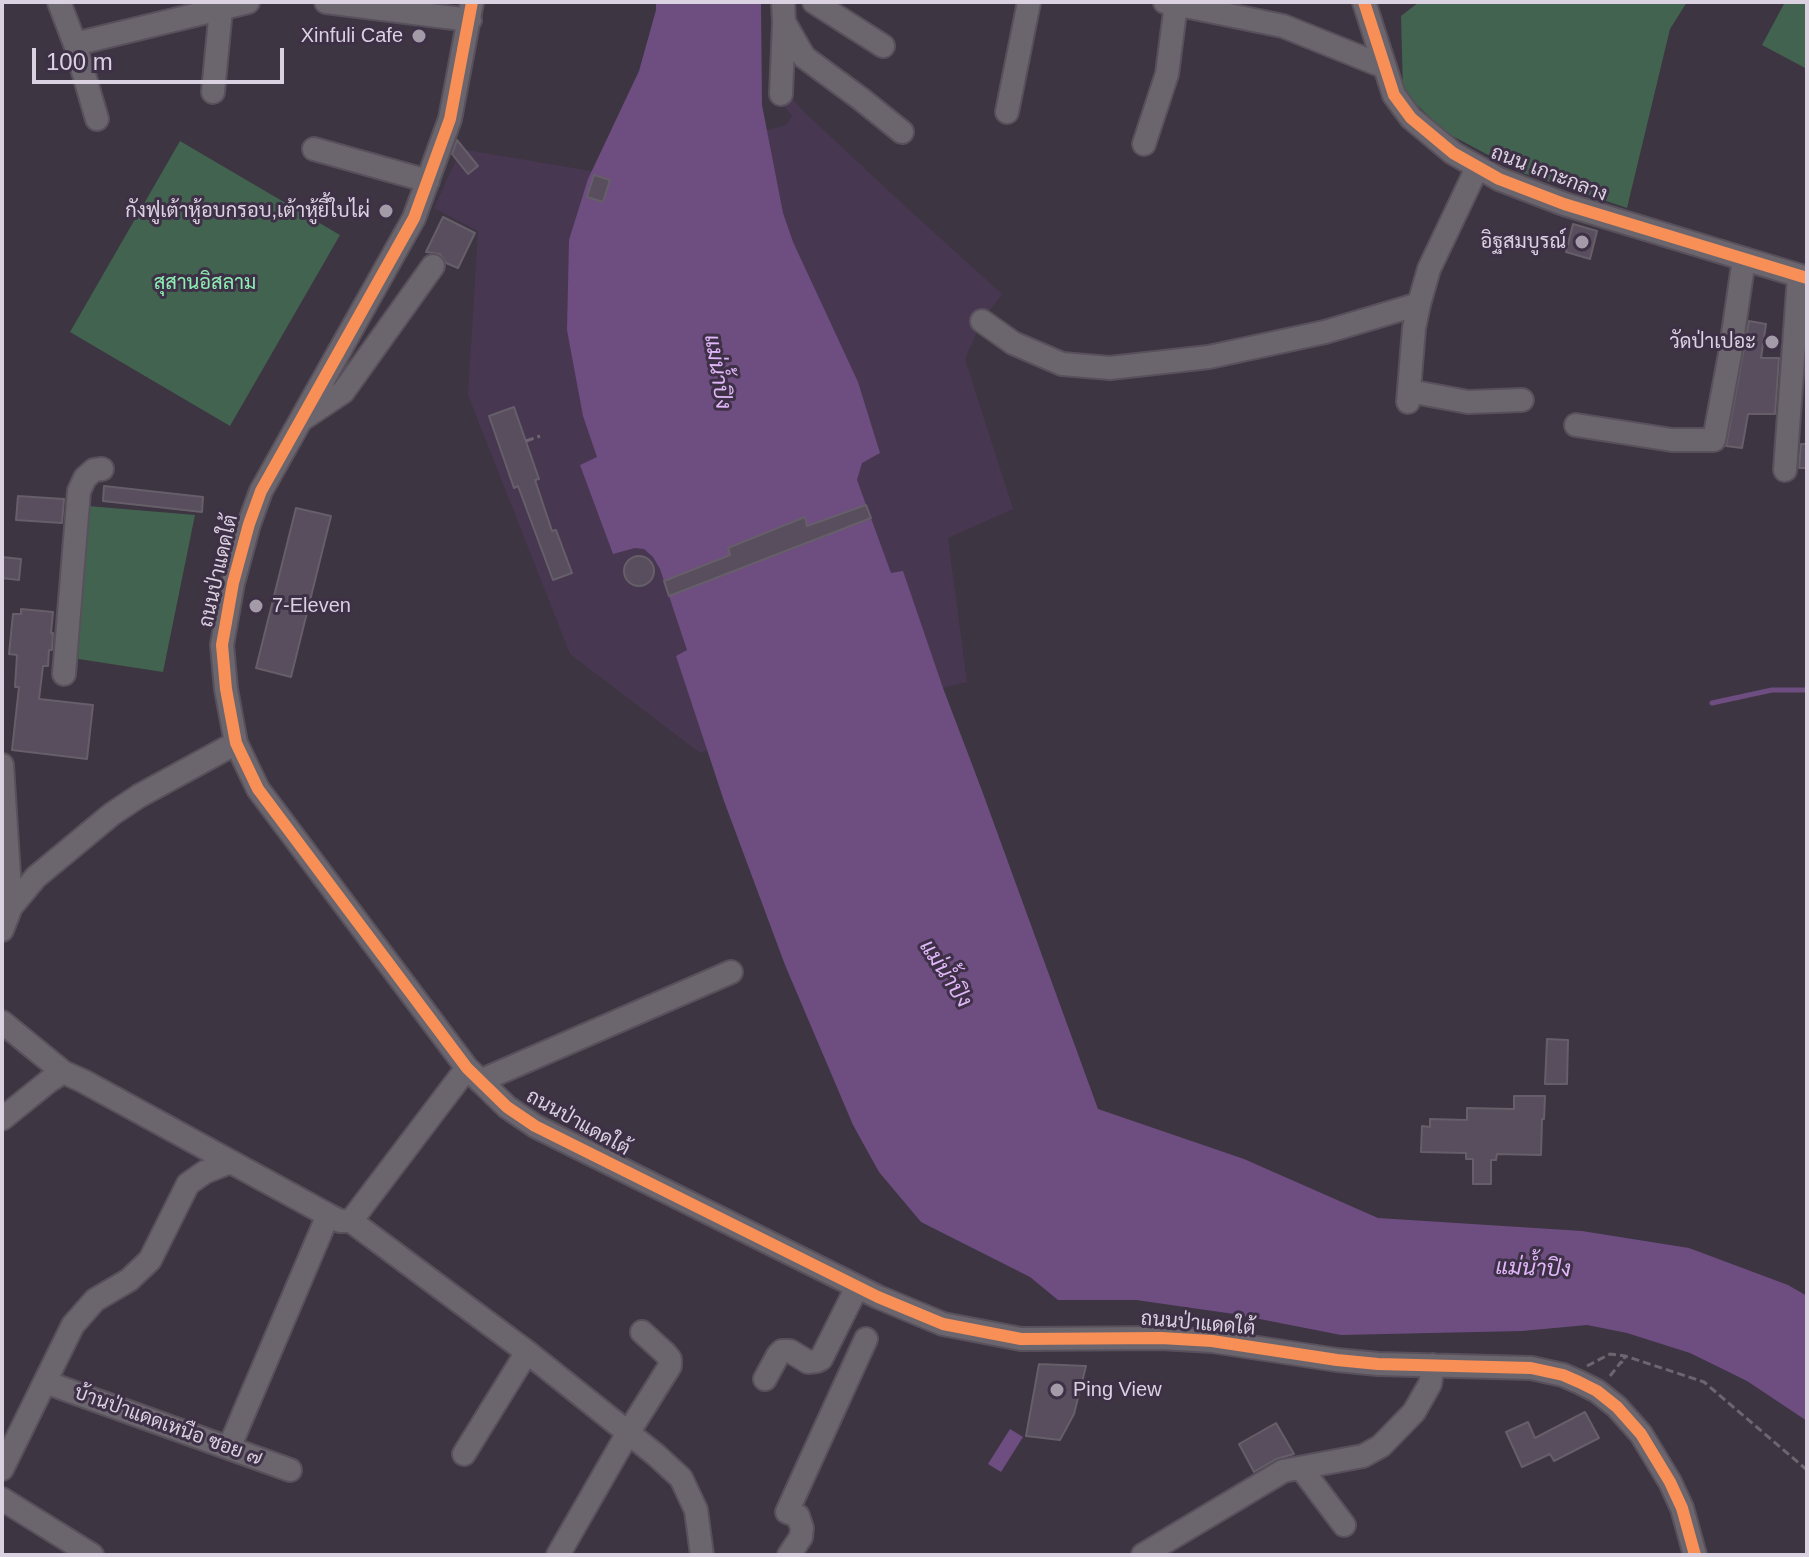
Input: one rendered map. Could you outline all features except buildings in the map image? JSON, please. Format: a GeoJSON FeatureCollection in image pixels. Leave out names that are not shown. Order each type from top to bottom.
{"type":"FeatureCollection","features":[{"type":"Feature","properties":{"kind":"street"},"geometry":{"type":"LineString","coordinates":[[59,2],[97,119]]}},
{"type":"Feature","properties":{"kind":"street"},"geometry":{"type":"LineString","coordinates":[[75,44],[248,2]]}},
{"type":"Feature","properties":{"kind":"street"},"geometry":{"type":"LineString","coordinates":[[326,2],[471,11]]}},
{"type":"Feature","properties":{"kind":"street"},"geometry":{"type":"LineString","coordinates":[[814,2],[883,46]]}},
{"type":"Feature","properties":{"kind":"street"},"geometry":{"type":"LineString","coordinates":[[1007,112],[1029,2]]}},
{"type":"Feature","properties":{"kind":"street","name":"ถนน เกาะกลาง"},"geometry":{"type":"LineString","coordinates":[[1364,2],[1394,95],[1411,118],[1453,153],[1499,179],[1564,204],[1803,277]]}},
{"type":"Feature","properties":{"kind":"street"},"geometry":{"type":"LineString","coordinates":[[1144,144],[1167,74],[1171,3],[1283,26],[1385,67]]}},
{"type":"Feature","properties":{"kind":"street"},"geometry":{"type":"LineString","coordinates":[[213,92],[221,9]]}},
{"type":"Feature","properties":{"kind":"street","name":"ถนนป่าแดดใต้"},"geometry":{"type":"LineString","coordinates":[[471,11],[450,119],[414,218],[261,491],[233,583],[222,645],[236,743],[258,789],[473,1075],[507,1107],[535,1126],[857,1287],[943,1324],[1021,1339],[1161,1338],[1212,1341],[1337,1360],[1531,1368],[1563,1375],[1597,1391],[1628,1418],[1656,1457],[1682,1508],[1695,1555]]}},
{"type":"Feature","properties":{"kind":"street"},"geometry":{"type":"LineString","coordinates":[[781,94],[784,12]]}},
{"type":"Feature","properties":{"kind":"street"},"geometry":{"type":"LineString","coordinates":[[784,12],[804,57],[902,132]]}},
{"type":"Feature","properties":{"kind":"street"},"geometry":{"type":"LineString","coordinates":[[1335,47],[1357,40],[1372,27]]}},
{"type":"Feature","properties":{"kind":"street"},"geometry":{"type":"LineString","coordinates":[[314,149],[428,181]]}},
{"type":"Feature","properties":{"kind":"street"},"geometry":{"type":"LineString","coordinates":[[1477,168],[1429,269],[1414,328],[1409,396],[1468,402],[1522,400]]}},
{"type":"Feature","properties":{"kind":"street"},"geometry":{"type":"LineString","coordinates":[[1576,425],[1672,440],[1714,440],[1744,259]]}},
{"type":"Feature","properties":{"kind":"street"},"geometry":{"type":"LineString","coordinates":[[300,421],[343,392],[433,266]]}},
{"type":"Feature","properties":{"kind":"street"},"geometry":{"type":"LineString","coordinates":[[1785,470],[1797,437],[1803,277]]}},
{"type":"Feature","properties":{"kind":"street"},"geometry":{"type":"LineString","coordinates":[[982,321],[1013,343],[1062,364],[1110,368],[1209,357],[1325,332],[1419,304]]}},
{"type":"Feature","properties":{"kind":"street"},"geometry":{"type":"LineString","coordinates":[[64,674],[79,491],[85,478],[94,470],[102,469]]}},
{"type":"Feature","properties":{"kind":"street"},"geometry":{"type":"LineString","coordinates":[[2,930],[11,907],[36,877],[112,814],[236,743]]}},
{"type":"Feature","properties":{"kind":"street"},"geometry":{"type":"LineString","coordinates":[[2,765],[11,907]]}},
{"type":"Feature","properties":{"kind":"street"},"geometry":{"type":"LineString","coordinates":[[351,1221],[473,1075],[731,972]]}},
{"type":"Feature","properties":{"kind":"street"},"geometry":{"type":"LineString","coordinates":[[2,1022],[63,1072],[328,1215],[340,1221],[351,1221],[527,1352],[681,1478],[696,1510],[702,1555]]}},
{"type":"Feature","properties":{"kind":"street"},"geometry":{"type":"LineString","coordinates":[[2,1119],[63,1072]]}},
{"type":"Feature","properties":{"kind":"street"},"geometry":{"type":"LineString","coordinates":[[2,1469],[73,1325],[95,1300],[129,1280],[150,1260],[188,1184],[205,1172],[230,1162]]}},
{"type":"Feature","properties":{"kind":"street"},"geometry":{"type":"LineString","coordinates":[[229,1448],[328,1215]]}},
{"type":"Feature","properties":{"kind":"street"},"geometry":{"type":"LineString","coordinates":[[765,1379],[782,1351],[790,1351],[810,1362],[821,1359],[857,1287]]}},
{"type":"Feature","properties":{"kind":"street"},"geometry":{"type":"LineString","coordinates":[[558,1555],[670,1366],[670,1359],[642,1332]]}},
{"type":"Feature","properties":{"kind":"street"},"geometry":{"type":"LineString","coordinates":[[789,1555],[801,1537],[802,1528],[798,1516],[787,1512],[866,1339]]}},
{"type":"Feature","properties":{"kind":"street"},"geometry":{"type":"LineString","coordinates":[[464,1454],[527,1352]]}},
{"type":"Feature","properties":{"kind":"street"},"geometry":{"type":"LineString","coordinates":[[1143,1555],[1283,1471],[1363,1456],[1381,1446],[1414,1412],[1430,1384],[1433,1365]]}},
{"type":"Feature","properties":{"kind":"street","name":"บ้านป่าแดดเหนือ ซอย ๗"},"geometry":{"type":"LineString","coordinates":[[45,1382],[290,1470]]}},
{"type":"Feature","properties":{"kind":"street"},"geometry":{"type":"LineString","coordinates":[[1301,1468],[1344,1525]]}},
{"type":"Feature","properties":{"kind":"street"},"geometry":{"type":"LineString","coordinates":[[2,1499],[92,1555]]}},
{"type":"Feature","properties":{"kind":"path"},"geometry":{"type":"LineString","coordinates":[[526,441],[540,436]]}},
{"type":"Feature","properties":{"kind":"path"},"geometry":{"type":"LineString","coordinates":[[1587,1366],[1610,1354],[1625,1356],[1704,1382],[1807,1470]]}},
{"type":"Feature","properties":{"kind":"path"},"geometry":{"type":"LineString","coordinates":[[1621,1362],[1625,1356]]}},
{"type":"Feature","properties":{"kind":"shaded area"},"geometry":{"type":"Polygon","coordinates":[[[791,97],[1002,294],[982,321],[965,359],[1013,509],[948,538],[967,682],[768,729],[700,753],[570,654],[468,395],[478,231],[434,208],[461,149],[609,174],[786,125],[792,116],[780,101],[791,97]]]}},
{"type":"Feature","properties":{"kind":"green space"},"geometry":{"type":"Polygon","coordinates":[[[1419,2],[1687,2],[1670,29],[1627,208],[1520,172],[1445,132],[1403,91],[1401,16],[1419,2]]]}},
{"type":"Feature","properties":{"kind":"green space"},"geometry":{"type":"Polygon","coordinates":[[[1785,2],[1807,2],[1807,69],[1762,45],[1785,2]]]}},
{"type":"Feature","properties":{"kind":"green space","name":"สุสานอิสลาม"},"geometry":{"type":"Polygon","coordinates":[[[180,141],[340,235],[230,426],[70,332],[180,141]]]}},
{"type":"Feature","properties":{"kind":"green space"},"geometry":{"type":"Polygon","coordinates":[[[88,506],[195,515],[163,672],[72,658],[88,506]]]}},
{"type":"Feature","properties":{"kind":"water","name":"แม่น้ำปิง"},"geometry":{"type":"Polygon","coordinates":[[[656,2],[761,2],[762,105],[783,213],[793,242],[858,382],[880,453],[862,463],[857,480],[891,573],[903,571],[1098,1109],[1244,1159],[1378,1218],[1582,1231],[1689,1248],[1788,1285],[1807,1296],[1807,1421],[1747,1381],[1690,1353],[1627,1333],[1587,1325],[1522,1331],[1341,1335],[1234,1314],[1136,1300],[1058,1300],[1030,1277],[921,1222],[879,1172],[853,1125],[785,965],[724,801],[676,656],[687,650],[660,569],[644,549],[635,548],[613,554],[580,465],[597,457],[583,416],[567,330],[569,240],[588,179],[639,71],[656,2]]]}},
{"type":"Feature","properties":{"kind":"water"},"geometry":{"type":"Polygon","coordinates":[[[1010,1429],[1023,1437],[1001,1472],[988,1464],[1010,1429]]]}},
{"type":"Feature","properties":{"kind":"waterway"},"geometry":{"type":"LineString","coordinates":[[1712,703],[1772,690],[1807,690]]}},
{"type":"Feature","properties":{"kind":"cycle path"},"geometry":{"type":"LineString","coordinates":[[472,2],[450,119],[414,218],[261,491],[233,583],[222,645],[236,743],[258,789],[467,1068],[507,1107],[535,1126],[878,1297],[943,1324],[1021,1339],[1161,1338],[1212,1341],[1378,1364],[1531,1368],[1563,1375],[1597,1391],[1617,1407],[1641,1434],[1682,1508],[1695,1555]]}},
{"type":"Feature","properties":{"kind":"cycle path"},"geometry":{"type":"LineString","coordinates":[[1364,2],[1394,95],[1411,118],[1453,153],[1499,179],[1564,204],[1807,278]]}},
{"type":"Feature","properties":{"kind":"place","name":"Xinfuli Cafe"},"geometry":{"type":"Point","coordinates":[419,36]}},
{"type":"Feature","properties":{"kind":"place","name":"กังฟูเต้าหู้อบกรอบ,เต้าหู้ยี้ใบไผ่"},"geometry":{"type":"Point","coordinates":[386,211]}},
{"type":"Feature","properties":{"kind":"place","name":"อิฐสมบูรณ์"},"geometry":{"type":"Point","coordinates":[1582,242]}},
{"type":"Feature","properties":{"kind":"place","name":"วัดป่าเปอะ"},"geometry":{"type":"Point","coordinates":[1772,342]}},
{"type":"Feature","properties":{"kind":"place","name":"7-Eleven"},"geometry":{"type":"Point","coordinates":[256,606]}},
{"type":"Feature","properties":{"kind":"place","name":"Ping View"},"geometry":{"type":"Point","coordinates":[1057,1390]}}]}
